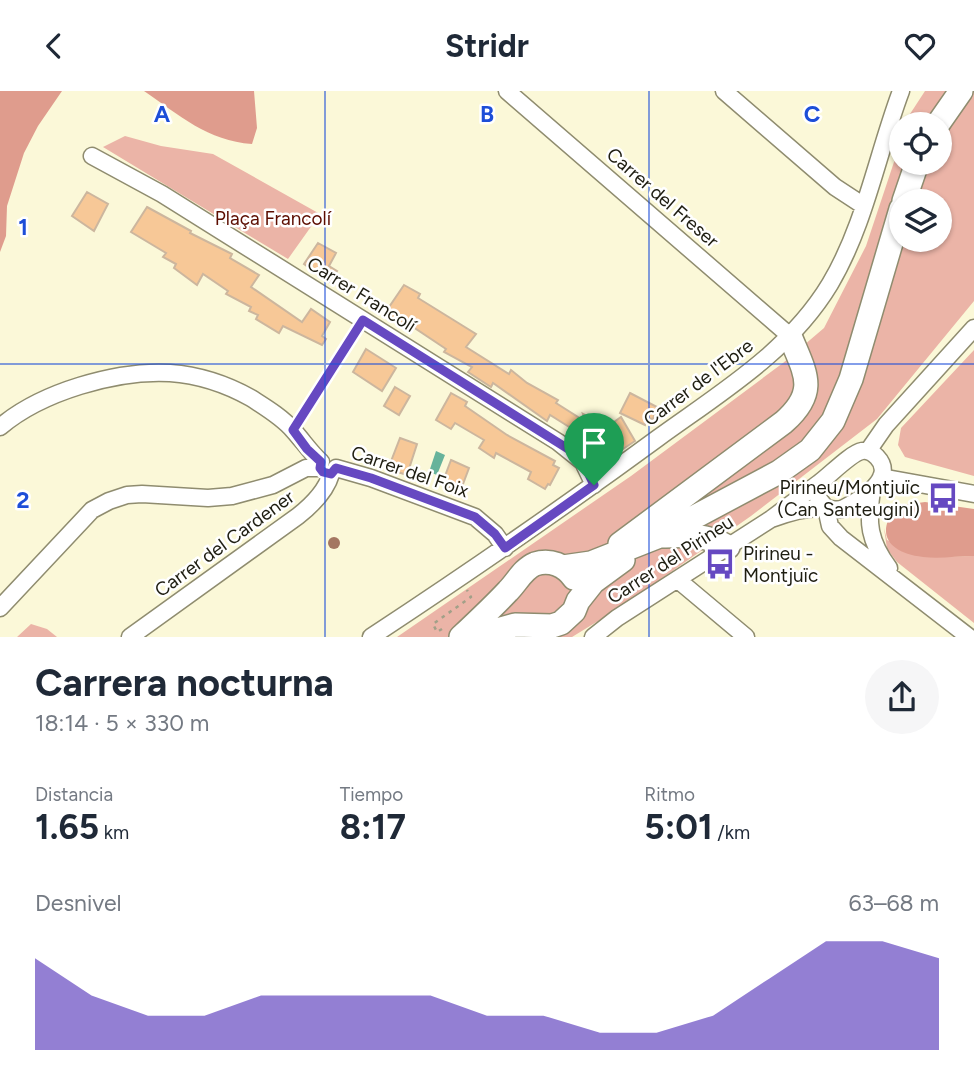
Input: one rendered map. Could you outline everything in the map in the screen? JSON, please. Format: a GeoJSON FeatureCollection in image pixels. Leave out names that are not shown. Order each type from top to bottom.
{"type":"FeatureCollection","features":[{"type":"Feature","properties":{"kind":"main road"},"geometry":{"type":"LineString","coordinates":[[946,112],[961,91]]}},
{"type":"Feature","properties":{"kind":"main road"},"geometry":{"type":"LineString","coordinates":[[471,637],[515,625],[561,623],[574,611],[578,601],[603,573],[657,537],[790,465],[810,450],[827,431],[850,379],[889,249]]}},
{"type":"Feature","properties":{"kind":"main road"},"geometry":{"type":"LineString","coordinates":[[608,554],[631,534],[784,422],[798,408],[804,398],[807,380],[790,336]]}},
{"type":"Feature","properties":{"kind":"main road"},"geometry":{"type":"LineString","coordinates":[[563,567],[591,563],[608,554],[657,537],[701,535],[728,547]]}},
{"type":"Feature","properties":{"kind":"main road"},"geometry":{"type":"LineString","coordinates":[[454,632],[536,564],[554,563],[571,574],[577,583],[578,601]]}},
{"type":"Feature","properties":{"kind":"main road"},"geometry":{"type":"LineString","coordinates":[[517,582],[515,602],[519,611],[525,618],[539,625]]}},
{"type":"Feature","properties":{"kind":"street","name":"Carrer del Freser"},"geometry":{"type":"LineString","coordinates":[[507,91],[790,336]]}},
{"type":"Feature","properties":{"kind":"street"},"geometry":{"type":"LineString","coordinates":[[724,91],[835,187],[864,206]]}},
{"type":"Feature","properties":{"kind":"street","name":"Carrer de l'Ebre"},"geometry":{"type":"LineString","coordinates":[[371,637],[594,485],[750,371],[790,336],[818,302],[852,241],[901,91]]}},
{"type":"Feature","properties":{"kind":"street","name":"Carrer Francolí"},"geometry":{"type":"LineString","coordinates":[[92,156],[162,194],[573,452],[583,462],[594,485]]}},
{"type":"Feature","properties":{"kind":"street","name":"Carrer del Pirineu"},"geometry":{"type":"LineString","coordinates":[[593,637],[617,618],[771,519],[858,453],[868,451],[886,425],[974,328]]}},
{"type":"Feature","properties":{"kind":"street","name":"Carrer del Foix"},"geometry":{"type":"LineString","coordinates":[[0,427],[42,400],[72,389],[136,375],[169,373],[199,377],[251,398],[280,418],[327,468],[371,478],[475,517],[495,534],[505,548]]}},
{"type":"Feature","properties":{"kind":"street"},"geometry":{"type":"LineString","coordinates":[[868,451],[879,458],[881,464],[869,514],[871,535],[877,551],[899,581]]}},
{"type":"Feature","properties":{"kind":"street"},"geometry":{"type":"LineString","coordinates":[[0,608],[92,510],[109,501],[142,494],[208,498],[232,496],[273,485],[306,468],[327,468]]}},
{"type":"Feature","properties":{"kind":"street","name":"Carrer del Cardener"},"geometry":{"type":"LineString","coordinates":[[130,637],[311,505],[328,483],[327,468]]}},
{"type":"Feature","properties":{"kind":"street"},"geometry":{"type":"LineString","coordinates":[[819,483],[818,498],[826,507],[830,526],[841,538],[969,637]]}},
{"type":"Feature","properties":{"kind":"street"},"geometry":{"type":"LineString","coordinates":[[877,483],[974,493]]}},
{"type":"Feature","properties":{"kind":"street","name":"Carrer del Pirineu"},"geometry":{"type":"LineString","coordinates":[[771,519],[789,512],[826,507],[838,510],[844,508],[877,483]]}},
{"type":"Feature","properties":{"kind":"street"},"geometry":{"type":"LineString","coordinates":[[678,580],[746,637]]}},
{"type":"Feature","properties":{"kind":"path"},"geometry":{"type":"LineString","coordinates":[[293,430],[363,320]]}},
{"type":"Feature","properties":{"kind":"path"},"geometry":{"type":"LineString","coordinates":[[454,632],[437,632],[433,624],[471,597],[459,579]]}},
{"type":"Feature","properties":{"kind":"green space"},"geometry":{"type":"Polygon","coordinates":[[[925,91],[974,91],[974,301],[877,419],[751,516],[621,607],[572,637],[397,637],[631,476],[783,363],[824,328],[866,246],[890,175],[952,175],[952,112],[911,112],[925,91]]]}},
{"type":"Feature","properties":{"kind":"green space","name":"Plaça Francolí"},"geometry":{"type":"Polygon","coordinates":[[[125,136],[161,146],[213,154],[320,214],[288,259],[103,147],[125,136]]]}},
{"type":"Feature","properties":{"kind":"green space"},"geometry":{"type":"Polygon","coordinates":[[[974,350],[974,476],[905,457],[898,445],[901,428],[974,350]]]}},
{"type":"Feature","properties":{"kind":"green space"},"geometry":{"type":"Polygon","coordinates":[[[884,528],[887,540],[924,557],[974,556],[974,623],[897,562],[887,549],[884,528]]]}},
{"type":"Feature","properties":{"kind":"green space"},"geometry":{"type":"Polygon","coordinates":[[[31,624],[47,629],[57,637],[17,637],[31,624]]]}},
{"type":"Feature","properties":{"kind":"shaded area"},"geometry":{"type":"Polygon","coordinates":[[[0,91],[62,91],[38,126],[24,153],[7,206],[6,236],[0,252],[0,91]]]}},
{"type":"Feature","properties":{"kind":"shaded area"},"geometry":{"type":"Polygon","coordinates":[[[144,91],[254,91],[257,128],[252,144],[221,138],[208,132],[182,118],[144,91]]]}},
{"type":"Feature","properties":{"kind":"shaded area"},"geometry":{"type":"Polygon","coordinates":[[[925,502],[974,509],[974,556],[942,558],[911,555],[889,541],[887,525],[897,506],[925,502]]]}},
{"type":"Feature","properties":{"kind":"water"},"geometry":{"type":"Polygon","coordinates":[[[436,451],[445,455],[437,475],[429,472],[436,451]]]}},
{"type":"Feature","properties":{"kind":"building"},"geometry":{"type":"Polygon","coordinates":[[[87,192],[108,204],[94,231],[72,216],[87,192]]]}},
{"type":"Feature","properties":{"kind":"building"},"geometry":{"type":"Polygon","coordinates":[[[147,207],[232,254],[230,258],[259,275],[251,287],[302,322],[311,309],[330,322],[322,336],[326,339],[322,345],[283,326],[279,333],[256,319],[258,315],[249,311],[251,307],[226,294],[228,291],[203,274],[197,285],[174,268],[176,264],[163,257],[166,253],[131,232],[147,207]]]}},
{"type":"Feature","properties":{"kind":"building"},"geometry":{"type":"Polygon","coordinates":[[[318,243],[336,253],[329,266],[337,271],[329,282],[304,264],[318,243]]]}},
{"type":"Feature","properties":{"kind":"building"},"geometry":{"type":"Polygon","coordinates":[[[404,285],[420,294],[418,298],[476,334],[466,347],[509,374],[511,370],[527,383],[558,400],[556,403],[586,422],[583,414],[607,427],[621,417],[635,441],[617,453],[595,430],[587,442],[572,434],[574,430],[550,415],[547,421],[493,383],[491,387],[468,372],[472,367],[444,352],[446,349],[404,321],[402,324],[385,313],[404,285]]]}},
{"type":"Feature","properties":{"kind":"building"},"geometry":{"type":"Polygon","coordinates":[[[366,349],[396,368],[382,391],[353,372],[366,349]]]}},
{"type":"Feature","properties":{"kind":"building"},"geometry":{"type":"Polygon","coordinates":[[[395,387],[410,396],[399,415],[384,406],[395,387]]]}},
{"type":"Feature","properties":{"kind":"building"},"geometry":{"type":"Polygon","coordinates":[[[451,393],[467,402],[465,406],[507,435],[555,461],[553,465],[559,468],[550,485],[545,489],[528,479],[531,472],[496,453],[494,458],[479,448],[484,440],[455,423],[451,429],[436,420],[451,393]]]}},
{"type":"Feature","properties":{"kind":"building"},"geometry":{"type":"Polygon","coordinates":[[[630,393],[657,407],[653,419],[647,418],[645,425],[620,413],[630,393]]]}},
{"type":"Feature","properties":{"kind":"building"},"geometry":{"type":"Polygon","coordinates":[[[400,438],[417,444],[407,475],[388,469],[400,438]]]}},
{"type":"Feature","properties":{"kind":"building"},"geometry":{"type":"Polygon","coordinates":[[[451,460],[469,468],[460,492],[442,484],[451,460]]]}},
{"type":"Feature","properties":{"kind":"place","name":"Pirineu/Montjuïc (Can Santeugini)"},"geometry":{"type":"Point","coordinates":[943,498]}},
{"type":"Feature","properties":{"kind":"place","name":"Pirineu - Montjuïc"},"geometry":{"type":"Point","coordinates":[720,564]}},
{"type":"Feature","properties":{"kind":"route"},"geometry":{"type":"LineString","coordinates":[[363,320],[573,452],[583,462],[594,485],[505,548],[495,534],[475,517],[371,478],[336,468],[331,474],[323,472],[320,468],[321,462],[293,430],[363,320]]}}]}
